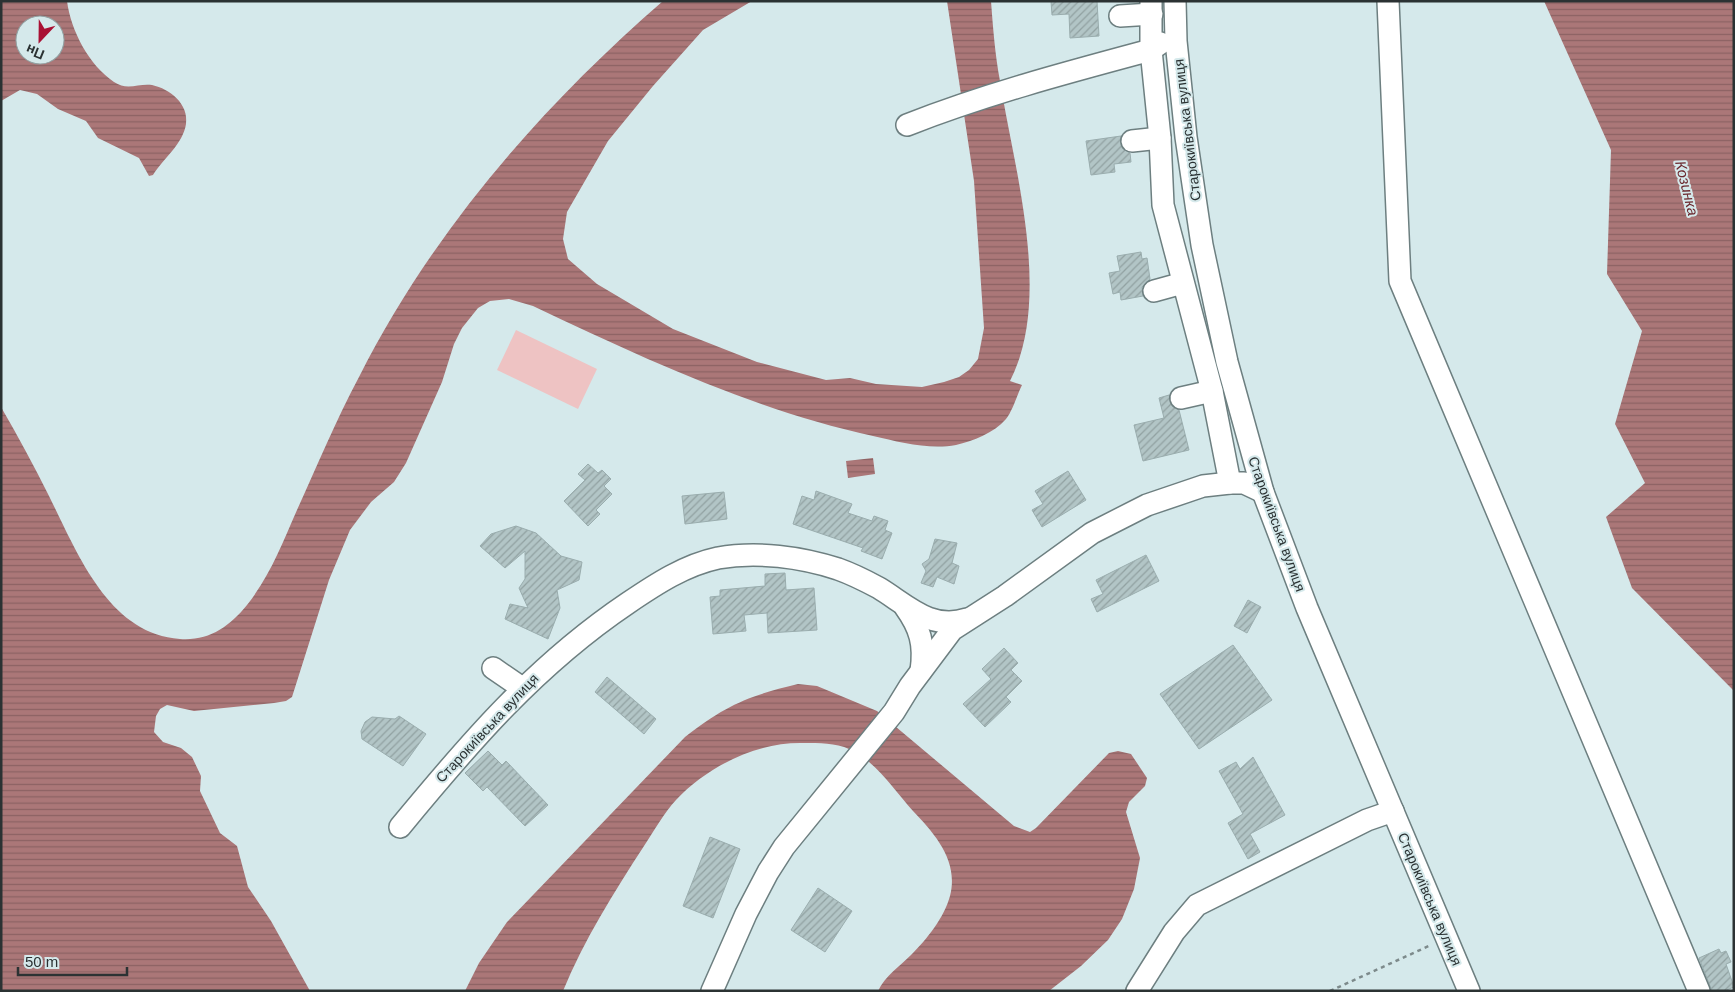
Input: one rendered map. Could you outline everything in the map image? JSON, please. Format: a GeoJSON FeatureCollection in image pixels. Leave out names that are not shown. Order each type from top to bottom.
{"type":"FeatureCollection","features":[{"type":"Feature","properties":{"kind":"street","name":"Старокиївська вулиця"},"geometry":{"type":"LineString","coordinates":[[1175,1],[1176,41],[1190,175],[1211,289],[1236,397],[1263,492],[1307,608],[1469,991]]}},
{"type":"Feature","properties":{"kind":"street"},"geometry":{"type":"LineString","coordinates":[[1388,1],[1400,281],[1699,991]]}},
{"type":"Feature","properties":{"kind":"street"},"geometry":{"type":"LineString","coordinates":[[1120,16],[1152,8],[1151,50],[1160,138],[1163,205],[1212,391],[1230,483]]}},
{"type":"Feature","properties":{"kind":"street"},"geometry":{"type":"LineString","coordinates":[[906,125],[936,113],[1029,83],[1151,50],[1162,42],[1176,41]]}},
{"type":"Feature","properties":{"kind":"street"},"geometry":{"type":"LineString","coordinates":[[1132,141],[1160,138]]}},
{"type":"Feature","properties":{"kind":"street"},"geometry":{"type":"LineString","coordinates":[[1154,291],[1183,283]]}},
{"type":"Feature","properties":{"kind":"street"},"geometry":{"type":"LineString","coordinates":[[1181,398],[1212,391]]}},
{"type":"Feature","properties":{"kind":"street"},"geometry":{"type":"LineString","coordinates":[[712,991],[731,945],[768,872],[796,832],[894,712],[916,678],[952,630],[967,619],[990,607],[1086,538],[1118,518],[1147,505],[1203,486],[1244,483],[1263,492]]}},
{"type":"Feature","properties":{"kind":"street","name":"Старокиївська вулиця"},"geometry":{"type":"LineString","coordinates":[[400,827],[460,754],[562,652],[648,589],[682,570],[719,558],[767,556],[816,563],[859,578],[928,619],[949,623],[968,619],[990,607]]}},
{"type":"Feature","properties":{"kind":"street"},"geometry":{"type":"LineString","coordinates":[[905,607],[916,622],[924,647],[916,678]]}},
{"type":"Feature","properties":{"kind":"street"},"geometry":{"type":"LineString","coordinates":[[493,668],[515,697]]}},
{"type":"Feature","properties":{"kind":"street"},"geometry":{"type":"LineString","coordinates":[[1137,991],[1174,932],[1197,905],[1367,820],[1393,811]]}},
{"type":"Feature","properties":{"kind":"path"},"geometry":{"type":"LineString","coordinates":[[1330,991],[1446,938]]}},
{"type":"Feature","properties":{"kind":"shaded area"},"geometry":{"type":"Polygon","coordinates":[[[516,330],[597,369],[578,409],[497,370],[516,330]]]}},
{"type":"Feature","properties":{"kind":"water"},"geometry":{"type":"Polygon","coordinates":[[[1,1],[67,1],[77,35],[89,57],[105,75],[119,85],[152,85],[165,90],[181,104],[186,117],[186,124],[177,145],[153,175],[149,176],[139,158],[98,138],[86,121],[58,109],[37,94],[20,90],[1,101],[1,1]]]}},
{"type":"Feature","properties":{"kind":"water"},"geometry":{"type":"Polygon","coordinates":[[[663,1],[752,1],[703,30],[653,86],[608,141],[567,212],[563,239],[568,259],[597,284],[673,329],[757,362],[826,380],[850,378],[876,384],[922,387],[959,377],[969,370],[978,359],[984,328],[974,181],[947,1],[991,1],[997,61],[1021,192],[1029,272],[1029,311],[1022,348],[1010,381],[1022,385],[1006,419],[976,439],[956,445],[935,447],[893,441],[829,425],[742,397],[616,345],[533,306],[509,299],[490,301],[478,308],[462,328],[454,344],[442,382],[406,463],[394,482],[371,502],[350,530],[329,580],[292,697],[286,701],[274,703],[194,711],[167,705],[160,709],[156,716],[154,732],[163,742],[181,748],[192,757],[201,776],[200,791],[220,833],[237,846],[248,887],[271,921],[310,991],[1,991],[1,407],[32,462],[84,565],[98,587],[114,606],[133,622],[155,634],[190,639],[200,638],[218,631],[233,620],[247,605],[269,571],[359,377],[388,324],[420,272],[455,222],[532,128],[574,84],[663,1]]]}},
{"type":"Feature","properties":{"kind":"water","name":"Козинка"},"geometry":{"type":"Polygon","coordinates":[[[1544,1],[1734,1],[1734,691],[1632,588],[1606,517],[1645,483],[1615,424],[1642,331],[1607,274],[1611,150],[1544,1]]]}},
{"type":"Feature","properties":{"kind":"water"},"geometry":{"type":"Polygon","coordinates":[[[873,458],[875,474],[848,478],[846,461],[873,458]]]}},
{"type":"Feature","properties":{"kind":"water"},"geometry":{"type":"Polygon","coordinates":[[[798,684],[817,686],[877,711],[1014,826],[1030,832],[1109,753],[1118,751],[1131,754],[1147,778],[1145,786],[1129,802],[1126,812],[1140,858],[1134,889],[1122,919],[1108,940],[1081,966],[1049,991],[878,991],[889,976],[923,942],[944,912],[950,896],[952,883],[948,860],[937,839],[929,829],[886,779],[863,757],[842,746],[814,743],[783,744],[749,752],[717,767],[688,788],[676,800],[659,822],[611,899],[580,953],[563,991],[465,991],[479,963],[507,922],[685,737],[713,717],[738,703],[798,684]]]}},
{"type":"Feature","properties":{"kind":"building"},"geometry":{"type":"Polygon","coordinates":[[[1051,1],[1097,1],[1099,36],[1070,38],[1069,14],[1052,15],[1051,1]]]}},
{"type":"Feature","properties":{"kind":"building"},"geometry":{"type":"Polygon","coordinates":[[[1121,136],[1122,148],[1130,153],[1131,162],[1114,164],[1115,172],[1091,175],[1086,141],[1121,136]]]}},
{"type":"Feature","properties":{"kind":"building"},"geometry":{"type":"Polygon","coordinates":[[[1141,252],[1142,259],[1147,258],[1150,279],[1142,287],[1143,296],[1121,300],[1120,292],[1113,294],[1109,273],[1120,271],[1117,256],[1141,252]]]}},
{"type":"Feature","properties":{"kind":"building"},"geometry":{"type":"Polygon","coordinates":[[[1169,395],[1172,406],[1179,410],[1189,450],[1143,461],[1134,425],[1164,418],[1159,398],[1169,395]]]}},
{"type":"Feature","properties":{"kind":"building"},"geometry":{"type":"Polygon","coordinates":[[[588,464],[598,473],[602,470],[611,479],[604,486],[612,494],[596,510],[600,514],[588,526],[564,501],[585,480],[578,474],[588,464]]]}},
{"type":"Feature","properties":{"kind":"building"},"geometry":{"type":"Polygon","coordinates":[[[1068,471],[1086,500],[1042,527],[1032,510],[1043,504],[1035,491],[1068,471]]]}},
{"type":"Feature","properties":{"kind":"building"},"geometry":{"type":"Polygon","coordinates":[[[816,491],[852,504],[848,513],[872,521],[874,516],[888,521],[885,530],[892,533],[882,559],[861,551],[863,548],[793,524],[802,496],[814,500],[816,491]]]}},
{"type":"Feature","properties":{"kind":"building"},"geometry":{"type":"Polygon","coordinates":[[[724,492],[727,519],[685,524],[682,496],[724,492]]]}},
{"type":"Feature","properties":{"kind":"building"},"geometry":{"type":"Polygon","coordinates":[[[516,526],[536,533],[561,556],[582,562],[579,580],[557,590],[560,608],[548,639],[505,619],[510,604],[528,608],[519,588],[525,579],[525,551],[505,568],[480,546],[491,534],[516,526]]]}},
{"type":"Feature","properties":{"kind":"building"},"geometry":{"type":"Polygon","coordinates":[[[935,539],[957,543],[952,563],[959,566],[954,584],[937,577],[933,587],[921,583],[926,571],[922,564],[929,559],[935,539]]]}},
{"type":"Feature","properties":{"kind":"building"},"geometry":{"type":"Polygon","coordinates":[[[1146,555],[1159,581],[1097,612],[1091,599],[1103,594],[1096,580],[1146,555]]]}},
{"type":"Feature","properties":{"kind":"building"},"geometry":{"type":"Polygon","coordinates":[[[785,573],[786,590],[814,588],[817,630],[768,633],[767,613],[744,615],[746,631],[713,634],[710,597],[720,596],[720,590],[765,586],[765,574],[785,573]]]}},
{"type":"Feature","properties":{"kind":"building"},"geometry":{"type":"Polygon","coordinates":[[[1248,600],[1261,607],[1247,633],[1234,626],[1248,600]]]}},
{"type":"Feature","properties":{"kind":"building"},"geometry":{"type":"Polygon","coordinates":[[[1233,645],[1272,700],[1199,749],[1160,694],[1233,645]]]}},
{"type":"Feature","properties":{"kind":"building"},"geometry":{"type":"Polygon","coordinates":[[[1004,648],[1018,663],[1011,670],[1022,681],[1006,697],[1011,702],[985,727],[963,704],[991,679],[982,669],[1004,648]]]}},
{"type":"Feature","properties":{"kind":"building"},"geometry":{"type":"Polygon","coordinates":[[[607,677],[656,719],[644,734],[595,692],[607,677]]]}},
{"type":"Feature","properties":{"kind":"building"},"geometry":{"type":"Polygon","coordinates":[[[399,716],[426,734],[403,766],[362,739],[361,731],[365,722],[372,717],[395,719],[399,716]]]}},
{"type":"Feature","properties":{"kind":"building"},"geometry":{"type":"Polygon","coordinates":[[[488,751],[502,765],[506,761],[548,805],[525,826],[487,787],[483,791],[465,773],[488,751]]]}},
{"type":"Feature","properties":{"kind":"building"},"geometry":{"type":"Polygon","coordinates":[[[1253,757],[1285,815],[1250,834],[1260,852],[1248,859],[1228,823],[1243,814],[1219,771],[1236,762],[1240,769],[1253,757]]]}},
{"type":"Feature","properties":{"kind":"building"},"geometry":{"type":"Polygon","coordinates":[[[710,837],[740,849],[713,918],[683,906],[710,837]]]}},
{"type":"Feature","properties":{"kind":"building"},"geometry":{"type":"Polygon","coordinates":[[[818,888],[852,911],[825,952],[791,930],[818,888]]]}},
{"type":"Feature","properties":{"kind":"building"},"geometry":{"type":"Polygon","coordinates":[[[1719,949],[1721,953],[1726,951],[1731,962],[1726,964],[1734,987],[1724,991],[1712,991],[1699,958],[1719,949]]]}}]}
